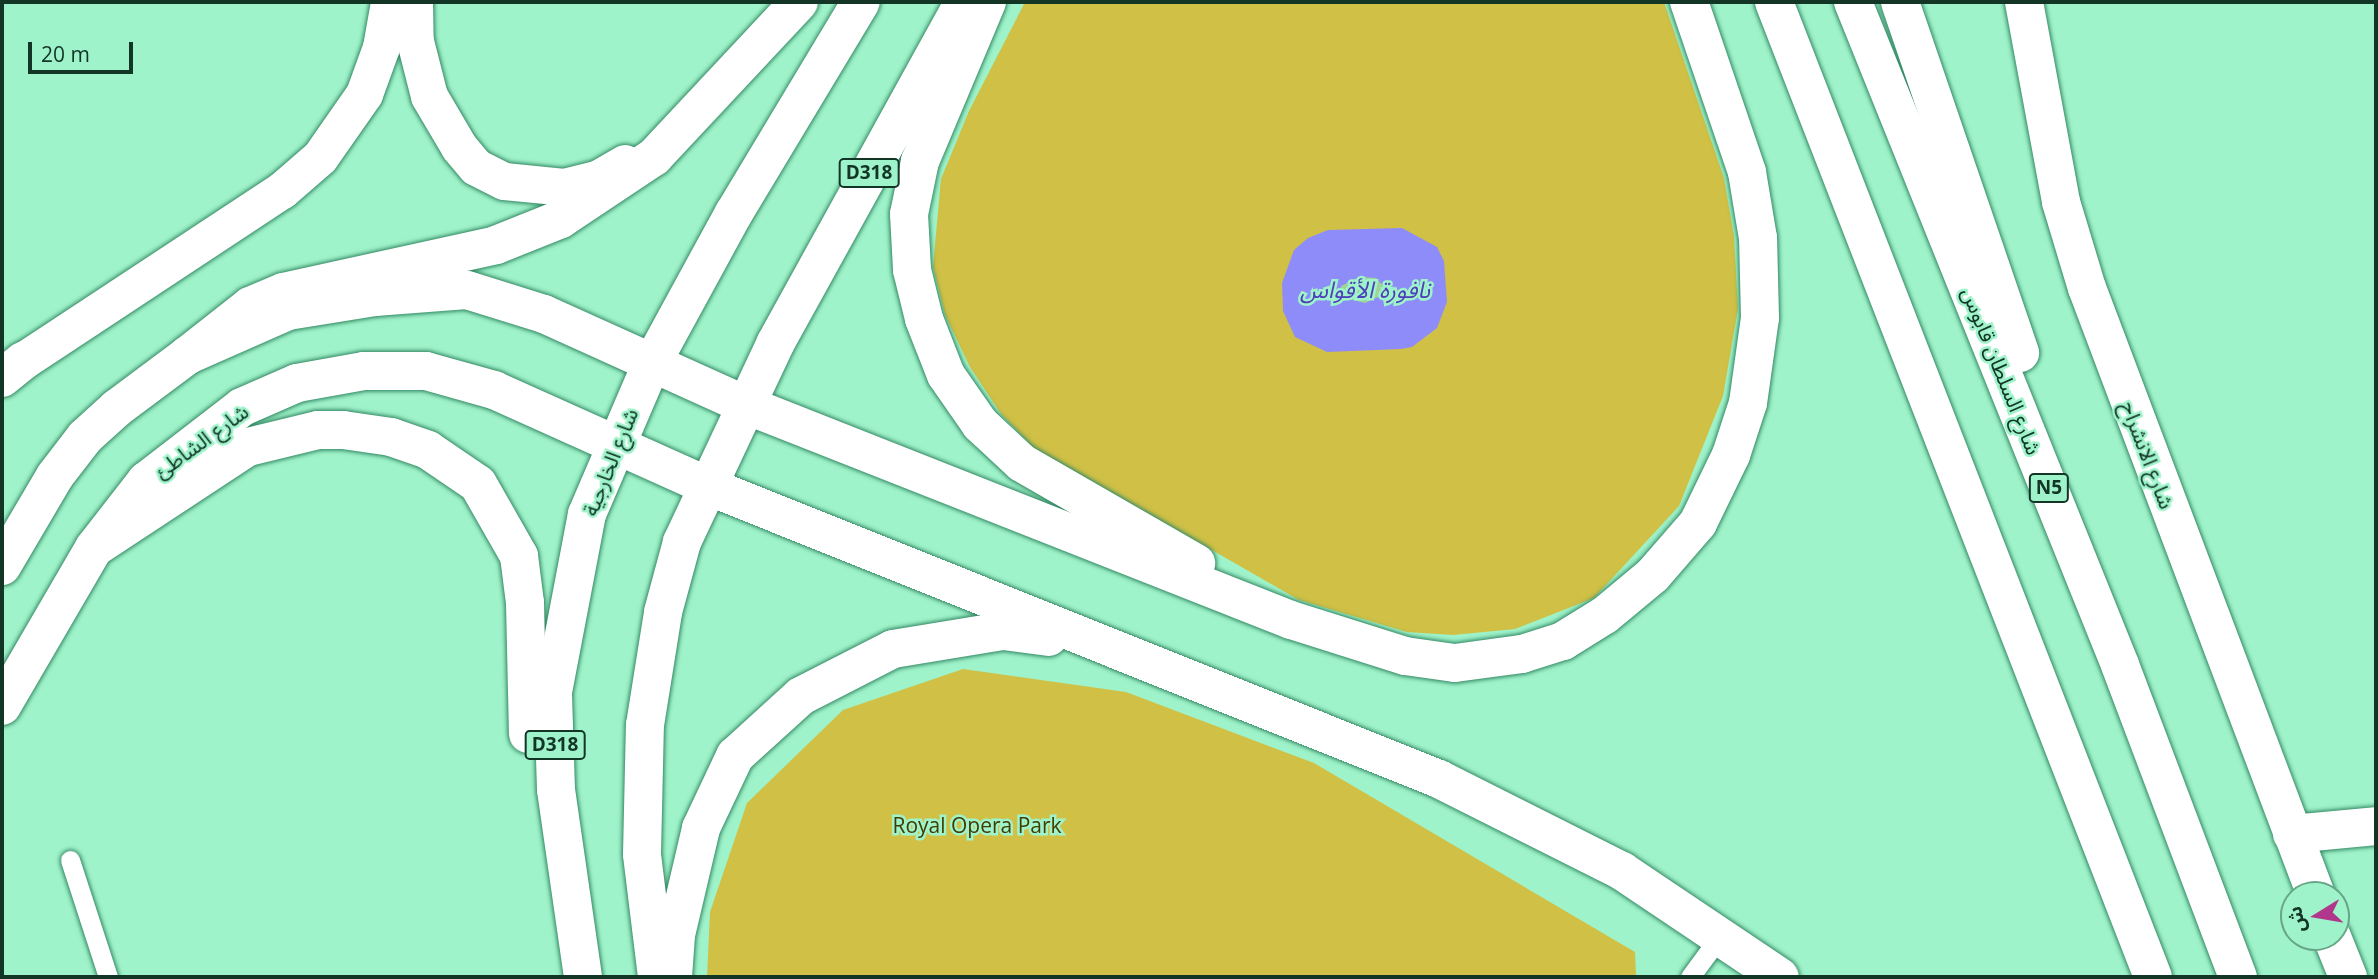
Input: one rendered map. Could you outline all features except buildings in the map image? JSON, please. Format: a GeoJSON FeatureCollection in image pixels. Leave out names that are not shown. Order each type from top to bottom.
{"type":"FeatureCollection","features":[{"type":"Feature","properties":{"kind":"main road"},"geometry":{"type":"LineString","coordinates":[[2,566],[55,477],[85,438],[250,306],[283,292],[496,244],[561,219],[654,157],[799,2]]}},
{"type":"Feature","properties":{"kind":"main road","name":"شارع الخارجية"},"geometry":{"type":"LineString","coordinates":[[583,977],[570,909],[556,790],[553,692],[587,514],[614,444],[651,365],[734,213],[861,2]]}},
{"type":"Feature","properties":{"kind":"main road","name":"D318"},"geometry":{"type":"LineString","coordinates":[[657,977],[642,854],[645,725],[663,611],[682,542],[705,485],[781,332],[964,2]]}},
{"type":"Feature","properties":{"kind":"main road"},"geometry":{"type":"LineString","coordinates":[[987,2],[920,160],[909,215],[912,270],[924,319],[946,375],[980,424],[1022,463],[1291,620]]}},
{"type":"Feature","properties":{"kind":"main road"},"geometry":{"type":"LineString","coordinates":[[188,355],[288,311],[375,297],[467,290],[544,314],[651,365],[746,405],[1291,620],[1405,656],[1455,663],[1522,654],[1563,641],[1605,615],[1653,575],[1698,523],[1731,455],[1748,403],[1760,305],[1758,238],[1747,172],[1689,2]]}},
{"type":"Feature","properties":{"kind":"main road"},"geometry":{"type":"LineString","coordinates":[[1773,2],[2152,977]]}},
{"type":"Feature","properties":{"kind":"main road","name":"شارع السلطان قابوس"},"geometry":{"type":"LineString","coordinates":[[1853,2],[2120,665],[2238,977]]}},
{"type":"Feature","properties":{"kind":"main road"},"geometry":{"type":"LineString","coordinates":[[1900,2],[1958,161],[2120,665]]}},
{"type":"Feature","properties":{"kind":"main road","name":"شارع الانشراح"},"geometry":{"type":"LineString","coordinates":[[2024,2],[2061,202],[2087,288],[2310,881]]}},
{"type":"Feature","properties":{"kind":"main road","name":"شارع الشاطئ"},"geometry":{"type":"LineString","coordinates":[[2,706],[94,548],[146,481],[242,407],[297,383],[364,370],[426,371],[494,390],[705,485],[1201,685]]}},
{"type":"Feature","properties":{"kind":"main road"},"geometry":{"type":"LineString","coordinates":[[94,548],[248,447],[318,430],[391,437],[428,450],[478,484],[519,556],[525,603],[528,744],[541,822],[570,909]]}},
{"type":"Feature","properties":{"kind":"main road"},"geometry":{"type":"LineString","coordinates":[[673,977],[676,935],[701,828],[735,756],[801,696],[893,649],[1003,631],[1052,637],[1201,685],[1439,779],[1622,871],[1780,977]]}},
{"type":"Feature","properties":{"kind":"main road"},"geometry":{"type":"LineString","coordinates":[[2292,834],[2376,826]]}},
{"type":"Feature","properties":{"kind":"main road"},"geometry":{"type":"LineString","coordinates":[[2338,951],[2348,977]]}},
{"type":"Feature","properties":{"kind":"street"},"geometry":{"type":"LineString","coordinates":[[9,370],[282,190],[320,157],[364,94],[381,47],[389,2]]}},
{"type":"Feature","properties":{"kind":"street"},"geometry":{"type":"LineString","coordinates":[[414,2],[419,63],[440,120],[476,167],[504,181],[564,187],[597,178],[645,152],[692,117]]}},
{"type":"Feature","properties":{"kind":"lane"},"geometry":{"type":"LineString","coordinates":[[70,860],[108,977]]}},
{"type":"Feature","properties":{"kind":"lane"},"geometry":{"type":"LineString","coordinates":[[1690,977],[1721,935]]}},
{"type":"Feature","properties":{"kind":"green space"},"geometry":{"type":"Polygon","coordinates":[[[1025,2],[1664,2],[1724,178],[1734,236],[1738,309],[1723,396],[1679,506],[1594,598],[1515,629],[1453,635],[1407,632],[1299,600],[1034,448],[1001,414],[970,367],[945,315],[933,267],[941,179],[969,111],[1025,2]]]}},
{"type":"Feature","properties":{"kind":"green space","name":"Royal Opera Park"},"geometry":{"type":"Polygon","coordinates":[[[963,669],[1126,692],[1314,763],[1635,952],[1636,977],[707,977],[710,912],[747,803],[843,710],[963,669]]]}},
{"type":"Feature","properties":{"kind":"water","name":"نافورة الأقواس"},"geometry":{"type":"Polygon","coordinates":[[[1402,228],[1437,247],[1444,261],[1447,302],[1437,328],[1412,347],[1401,349],[1327,352],[1295,337],[1283,311],[1282,283],[1294,250],[1308,238],[1328,230],[1402,228]]]}}]}
